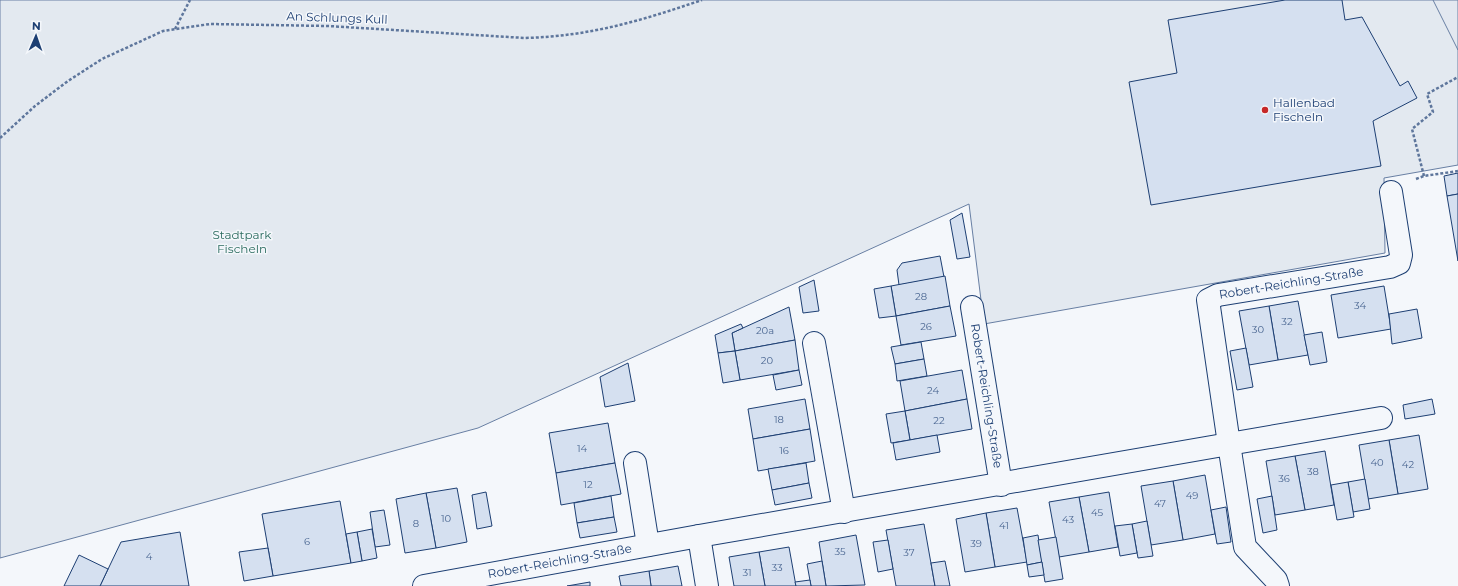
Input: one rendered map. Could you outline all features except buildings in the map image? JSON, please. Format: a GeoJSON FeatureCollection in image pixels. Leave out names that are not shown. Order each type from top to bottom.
{"type":"FeatureCollection","features":[{"type":"Feature","properties":{"kind":"street","name":"Robert-Reichling-Straße"},"geometry":{"type":"LineString","coordinates":[[1278,586],[1276,580],[1245,547],[1208,300],[1218,295],[1390,267],[1399,263],[1401,255],[1391,192]]}},
{"type":"Feature","properties":{"kind":"street","name":"Robert-Reichling-Straße"},"geometry":{"type":"LineString","coordinates":[[972,307],[1001,485]]}},
{"type":"Feature","properties":{"kind":"street"},"geometry":{"type":"LineString","coordinates":[[814,343],[844,512]]}},
{"type":"Feature","properties":{"kind":"street","name":"Robert-Reichling-Straße"},"geometry":{"type":"LineString","coordinates":[[424,586],[699,536],[1001,485],[1381,418]]}},
{"type":"Feature","properties":{"kind":"street","name":"Robert-Reichling-Straße"},"geometry":{"type":"LineString","coordinates":[[635,464],[648,545]]}},
{"type":"Feature","properties":{"kind":"street"},"geometry":{"type":"LineString","coordinates":[[699,536],[707,586]]}},
{"type":"Feature","properties":{"kind":"path"},"geometry":{"type":"LineString","coordinates":[[175,29],[190,0]]}},
{"type":"Feature","properties":{"kind":"path","name":"An Schlungs Kull"},"geometry":{"type":"LineString","coordinates":[[0,138],[35,106],[68,81],[102,59],[163,31],[210,24],[328,26],[525,38],[552,37],[580,34],[634,23],[702,0]]}},
{"type":"Feature","properties":{"kind":"path"},"geometry":{"type":"LineString","coordinates":[[1424,176],[1412,129],[1433,112],[1427,94],[1458,77]]}},
{"type":"Feature","properties":{"kind":"path"},"geometry":{"type":"LineString","coordinates":[[1391,192],[1394,187],[1424,176],[1458,171]]}},
{"type":"Feature","properties":{"kind":"green space","name":"Stadtpark Fischeln"},"geometry":{"type":"Polygon","coordinates":[[[0,0],[1458,0],[1458,165],[1384,178],[1385,253],[984,324],[969,204],[478,428],[0,558],[0,0]]]}},
{"type":"Feature","properties":{"kind":"shaded area"},"geometry":{"type":"Polygon","coordinates":[[[1433,0],[1458,0],[1458,50],[1433,0]]]}},
{"type":"Feature","properties":{"kind":"place","name":"Hallenbad Fischeln"},"geometry":{"type":"Point","coordinates":[1265,110]}}]}
